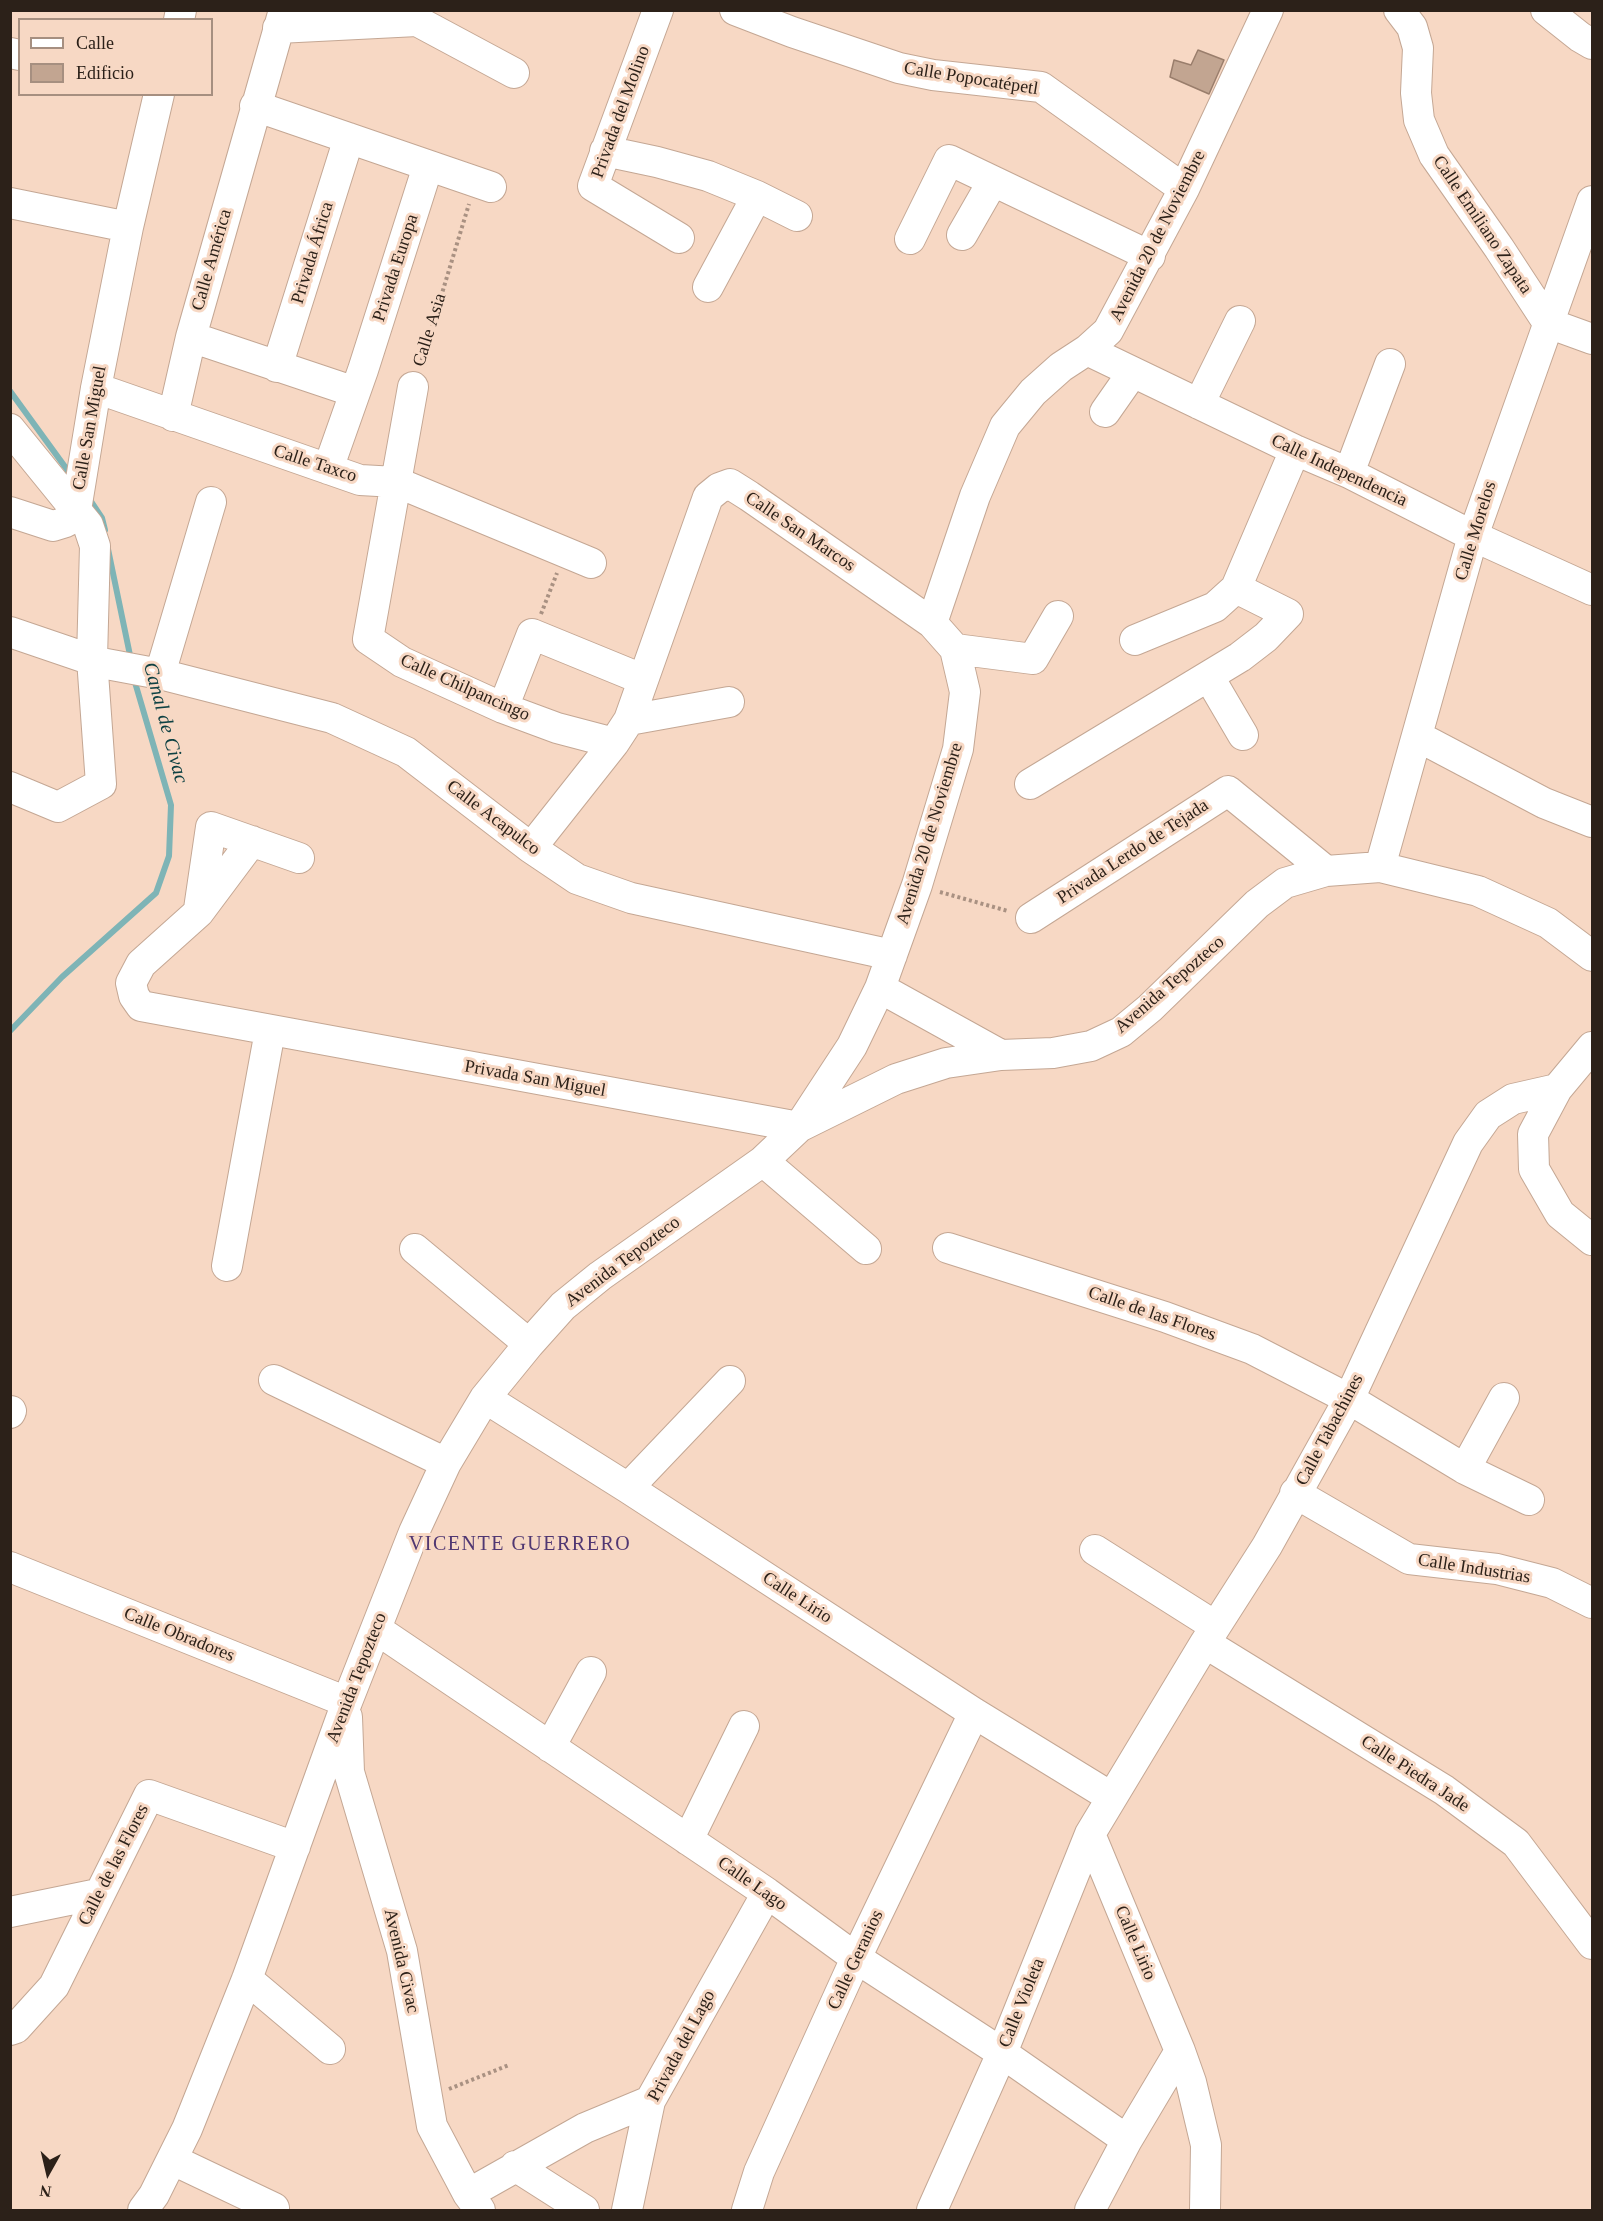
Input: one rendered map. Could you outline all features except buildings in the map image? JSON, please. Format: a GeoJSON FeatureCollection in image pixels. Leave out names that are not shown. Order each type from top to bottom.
{"type":"FeatureCollection","features":[{"type":"Feature","properties":{"kind":"street","name":"Privada del Molino"},"geometry":{"type":"LineString","coordinates":[[658,10],[593,186],[680,238]]}},
{"type":"Feature","properties":{"kind":"street","name":"Calle Popocatépetl"},"geometry":{"type":"LineString","coordinates":[[735,10],[899,68],[933,75],[1041,87],[1184,189]]}},
{"type":"Feature","properties":{"kind":"street","name":"Avenida 20 de Noviembre"},"geometry":{"type":"LineString","coordinates":[[799,1127],[852,1046],[880,988],[917,885],[958,749],[964,692],[955,649],[932,622],[975,496],[1005,426],[1034,392],[1061,366],[1087,350],[1108,331],[1184,189],[1268,10]]}},
{"type":"Feature","properties":{"kind":"street","name":"Calle Emiliano Zapata"},"geometry":{"type":"LineString","coordinates":[[1400,10],[1412,27],[1418,48],[1416,93],[1419,120],[1434,155],[1548,323]]}},
{"type":"Feature","properties":{"kind":"street"},"geometry":{"type":"LineString","coordinates":[[1546,10],[1580,37],[1593,44]]}},
{"type":"Feature","properties":{"kind":"street"},"geometry":{"type":"LineString","coordinates":[[281,19],[417,16],[514,73]]}},
{"type":"Feature","properties":{"kind":"street","name":"Calle América"},"geometry":{"type":"LineString","coordinates":[[173,416],[191,337],[281,19]]}},
{"type":"Feature","properties":{"kind":"street","name":"Calle San Miguel"},"geometry":{"type":"LineString","coordinates":[[10,787],[58,807],[101,784],[96,661],[95,546],[77,502],[96,388],[128,227],[159,96]]}},
{"type":"Feature","properties":{"kind":"street"},"geometry":{"type":"LineString","coordinates":[[255,106],[483,184]]}},
{"type":"Feature","properties":{"kind":"street","name":"Privada África"},"geometry":{"type":"LineString","coordinates":[[277,367],[349,138]]}},
{"type":"Feature","properties":{"kind":"street"},"geometry":{"type":"LineString","coordinates":[[605,151],[708,176],[757,196],[797,216]]}},
{"type":"Feature","properties":{"kind":"street"},"geometry":{"type":"LineString","coordinates":[[910,239],[949,160],[1150,256]]}},
{"type":"Feature","properties":{"kind":"street","name":"Privada Europa"},"geometry":{"type":"LineString","coordinates":[[328,469],[359,381],[428,166]]}},
{"type":"Feature","properties":{"kind":"street"},"geometry":{"type":"LineString","coordinates":[[962,235],[993,182]]}},
{"type":"Feature","properties":{"kind":"street"},"geometry":{"type":"LineString","coordinates":[[708,287],[757,196]]}},
{"type":"Feature","properties":{"kind":"street","name":"Calle Morelos"},"geometry":{"type":"LineString","coordinates":[[1380,867],[1473,536],[1593,201]]}},
{"type":"Feature","properties":{"kind":"street"},"geometry":{"type":"LineString","coordinates":[[10,203],[128,227]]}},
{"type":"Feature","properties":{"kind":"street"},"geometry":{"type":"LineString","coordinates":[[1199,404],[1240,321]]}},
{"type":"Feature","properties":{"kind":"street"},"geometry":{"type":"LineString","coordinates":[[1548,323],[1593,339]]}},
{"type":"Feature","properties":{"kind":"street"},"geometry":{"type":"LineString","coordinates":[[191,337],[277,367],[359,381]]}},
{"type":"Feature","properties":{"kind":"street","name":"Calle Independencia"},"geometry":{"type":"LineString","coordinates":[[1087,350],[1295,450],[1349,473],[1473,536],[1593,590]]}},
{"type":"Feature","properties":{"kind":"street"},"geometry":{"type":"LineString","coordinates":[[1349,473],[1390,364]]}},
{"type":"Feature","properties":{"kind":"street"},"geometry":{"type":"LineString","coordinates":[[1105,412],[1133,372]]}},
{"type":"Feature","properties":{"kind":"street","name":"Calle Asia"},"geometry":{"type":"LineString","coordinates":[[396,482],[413,387]]}},
{"type":"Feature","properties":{"kind":"street","name":"Calle Taxco"},"geometry":{"type":"LineString","coordinates":[[96,388],[360,480],[396,482],[578,558]]}},
{"type":"Feature","properties":{"kind":"street"},"geometry":{"type":"LineString","coordinates":[[10,429],[77,502],[66,522],[53,526],[10,512]]}},
{"type":"Feature","properties":{"kind":"street"},"geometry":{"type":"LineString","coordinates":[[1135,640],[1215,607],[1236,588],[1295,450]]}},
{"type":"Feature","properties":{"kind":"street","name":"Calle Chilpancingo"},"geometry":{"type":"LineString","coordinates":[[396,482],[368,639],[402,662],[503,708],[557,728],[622,732]]}},
{"type":"Feature","properties":{"kind":"street","name":"Calle San Marcos"},"geometry":{"type":"LineString","coordinates":[[531,848],[622,732],[708,497],[719,488],[730,484],[932,622]]}},
{"type":"Feature","properties":{"kind":"street"},"geometry":{"type":"LineString","coordinates":[[151,672],[211,502]]}},
{"type":"Feature","properties":{"kind":"street"},"geometry":{"type":"LineString","coordinates":[[1030,784],[1209,677],[1266,637],[1288,614],[1236,588]]}},
{"type":"Feature","properties":{"kind":"street"},"geometry":{"type":"LineString","coordinates":[[955,649],[1033,659],[1058,616]]}},
{"type":"Feature","properties":{"kind":"street","name":"Calle Acapulco"},"geometry":{"type":"LineString","coordinates":[[10,632],[96,661],[151,672],[332,718],[406,752],[531,848],[577,879],[631,898],[891,955]]}},
{"type":"Feature","properties":{"kind":"street"},"geometry":{"type":"LineString","coordinates":[[503,708],[532,634],[642,679]]}},
{"type":"Feature","properties":{"kind":"street"},"geometry":{"type":"LineString","coordinates":[[1209,677],[1243,735]]}},
{"type":"Feature","properties":{"kind":"street"},"geometry":{"type":"LineString","coordinates":[[622,732],[729,702]]}},
{"type":"Feature","properties":{"kind":"street"},"geometry":{"type":"LineString","coordinates":[[1417,736],[1544,803],[1593,822]]}},
{"type":"Feature","properties":{"kind":"street","name":"Privada Lerdo de Tejada"},"geometry":{"type":"LineString","coordinates":[[1031,918],[1228,791],[1326,871]]}},
{"type":"Feature","properties":{"kind":"street"},"geometry":{"type":"LineString","coordinates":[[199,912],[212,827],[299,858]]}},
{"type":"Feature","properties":{"kind":"street"},"geometry":{"type":"LineString","coordinates":[[199,912],[252,841]]}},
{"type":"Feature","properties":{"kind":"street","name":"Avenida Tepozteco"},"geometry":{"type":"LineString","coordinates":[[143,2211],[173,2160],[192,2119],[247,1979],[347,1702],[414,1532],[446,1462],[485,1398],[563,1306],[600,1276],[763,1161],[799,1127],[896,1079],[946,1063],[1001,1055],[1053,1053],[1091,1046],[1120,1032],[1207,955],[1257,904],[1285,883],[1326,871],[1380,867],[1478,891],[1548,923],[1593,956]]}},
{"type":"Feature","properties":{"kind":"street","name":"Privada San Miguel"},"geometry":{"type":"LineString","coordinates":[[199,912],[141,964],[131,983],[134,996],[141,1006],[799,1127]]}},
{"type":"Feature","properties":{"kind":"street"},"geometry":{"type":"LineString","coordinates":[[880,988],[1001,1055]]}},
{"type":"Feature","properties":{"kind":"street"},"geometry":{"type":"LineString","coordinates":[[227,1266],[270,1031]]}},
{"type":"Feature","properties":{"kind":"street"},"geometry":{"type":"LineString","coordinates":[[1593,1047],[1557,1089],[1533,1134],[1534,1169],[1560,1214],[1593,1240]]}},
{"type":"Feature","properties":{"kind":"street","name":"Calle Tabachines"},"geometry":{"type":"LineString","coordinates":[[1111,1797],[1210,1634],[1267,1546],[1349,1399],[1468,1143],[1488,1115],[1513,1099],[1557,1089]]}},
{"type":"Feature","properties":{"kind":"street"},"geometry":{"type":"LineString","coordinates":[[763,1161],[866,1249]]}},
{"type":"Feature","properties":{"kind":"street","name":"Calle de las Flores"},"geometry":{"type":"LineString","coordinates":[[948,1248],[1165,1317],[1252,1349],[1349,1399],[1465,1469],[1529,1500]]}},
{"type":"Feature","properties":{"kind":"street"},"geometry":{"type":"LineString","coordinates":[[415,1249],[529,1344]]}},
{"type":"Feature","properties":{"kind":"street"},"geometry":{"type":"LineString","coordinates":[[274,1380],[446,1462]]}},
{"type":"Feature","properties":{"kind":"street"},"geometry":{"type":"LineString","coordinates":[[628,1488],[730,1381]]}},
{"type":"Feature","properties":{"kind":"street","name":"Calle Lirio"},"geometry":{"type":"LineString","coordinates":[[485,1398],[974,1713],[1111,1797]]}},
{"type":"Feature","properties":{"kind":"street"},"geometry":{"type":"LineString","coordinates":[[1465,1469],[1504,1398]]}},
{"type":"Feature","properties":{"kind":"street","name":"Calle Industrias"},"geometry":{"type":"LineString","coordinates":[[1296,1493],[1409,1559],[1497,1569],[1552,1583],[1593,1603]]}},
{"type":"Feature","properties":{"kind":"street","name":"Calle Piedra Jade"},"geometry":{"type":"LineString","coordinates":[[1095,1550],[1210,1634],[1444,1790],[1516,1843],[1593,1944]]}},
{"type":"Feature","properties":{"kind":"street","name":"Calle Obradores"},"geometry":{"type":"LineString","coordinates":[[10,1567],[347,1702]]}},
{"type":"Feature","properties":{"kind":"street","name":"Calle Lago"},"geometry":{"type":"LineString","coordinates":[[376,1629],[767,1893],[856,1958],[1002,2053],[1127,2140]]}},
{"type":"Feature","properties":{"kind":"street"},"geometry":{"type":"LineString","coordinates":[[550,1747],[591,1672]]}},
{"type":"Feature","properties":{"kind":"street","name":"Avenida Civac"},"geometry":{"type":"LineString","coordinates":[[347,1702],[350,1772],[402,1951],[432,2126],[476,2206]]}},
{"type":"Feature","properties":{"kind":"street","name":"Calle Geranios"},"geometry":{"type":"LineString","coordinates":[[747,2211],[759,2172],[856,1958],[974,1713]]}},
{"type":"Feature","properties":{"kind":"street"},"geometry":{"type":"LineString","coordinates":[[688,1840],[744,1726]]}},
{"type":"Feature","properties":{"kind":"street","name":"Calle de las Flores"},"geometry":{"type":"LineString","coordinates":[[10,2030],[16,2028],[54,1986],[149,1795],[295,1847]]}},
{"type":"Feature","properties":{"kind":"street","name":"Calle Violeta"},"geometry":{"type":"LineString","coordinates":[[932,2211],[1002,2053],[1090,1834],[1111,1797]]}},
{"type":"Feature","properties":{"kind":"street","name":"Calle Lirio"},"geometry":{"type":"LineString","coordinates":[[1090,1834],[1191,2082],[1206,2145],[1205,2211]]}},
{"type":"Feature","properties":{"kind":"street","name":"Privada del Lago"},"geometry":{"type":"LineString","coordinates":[[627,2211],[650,2101],[767,1893]]}},
{"type":"Feature","properties":{"kind":"street"},"geometry":{"type":"LineString","coordinates":[[10,1912],[99,1894]]}},
{"type":"Feature","properties":{"kind":"street"},"geometry":{"type":"LineString","coordinates":[[247,1979],[330,2049]]}},
{"type":"Feature","properties":{"kind":"street"},"geometry":{"type":"LineString","coordinates":[[1090,2211],[1127,2140],[1180,2051]]}},
{"type":"Feature","properties":{"kind":"street"},"geometry":{"type":"LineString","coordinates":[[476,2206],[515,2166],[585,2128],[650,2101]]}},
{"type":"Feature","properties":{"kind":"street"},"geometry":{"type":"LineString","coordinates":[[173,2160],[274,2208]]}},
{"type":"Feature","properties":{"kind":"street"},"geometry":{"type":"LineString","coordinates":[[515,2166],[584,2211]]}},
{"type":"Feature","properties":{"kind":"path","name":"Calle Asia"},"geometry":{"type":"LineString","coordinates":[[413,387],[483,184]]}},
{"type":"Feature","properties":{"kind":"path"},"geometry":{"type":"LineString","coordinates":[[532,634],[578,558]]}},
{"type":"Feature","properties":{"kind":"path"},"geometry":{"type":"LineString","coordinates":[[917,885],[1031,918]]}},
{"type":"Feature","properties":{"kind":"path"},"geometry":{"type":"LineString","coordinates":[[428,2098],[509,2065]]}},
{"type":"Feature","properties":{"kind":"waterway","name":"Canal de Civac"},"geometry":{"type":"LineString","coordinates":[[10,391],[71,475]]}},
{"type":"Feature","properties":{"kind":"waterway","name":"Canal de Civac"},"geometry":{"type":"LineString","coordinates":[[88,497],[102,518],[105,530]]}},
{"type":"Feature","properties":{"kind":"waterway","name":"Canal de Civac"},"geometry":{"type":"LineString","coordinates":[[108,549],[131,660]]}},
{"type":"Feature","properties":{"kind":"waterway","name":"Canal de Civac"},"geometry":{"type":"LineString","coordinates":[[10,1031],[62,977],[156,893],[169,856],[171,805],[134,679]]}},
{"type":"Feature","properties":{"kind":"district","name":"VICENTE GUERRERO"},"geometry":{"type":"Point","coordinates":[520,1545]}}]}
